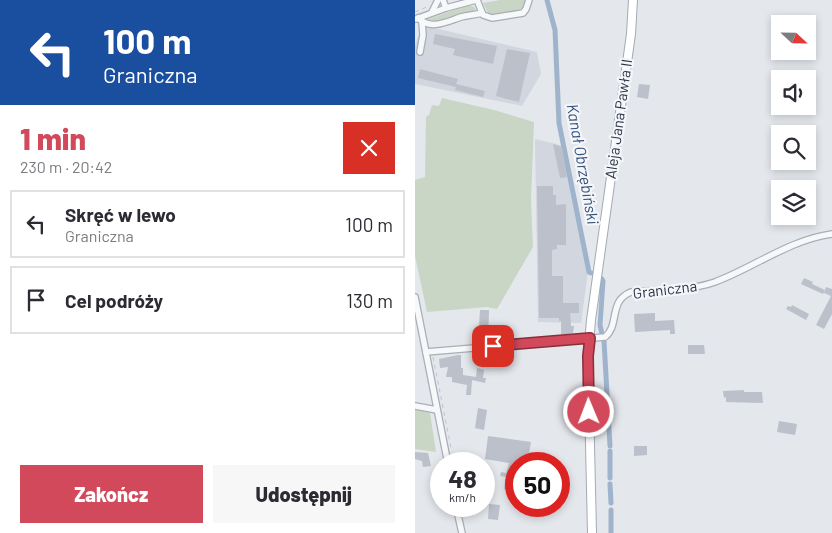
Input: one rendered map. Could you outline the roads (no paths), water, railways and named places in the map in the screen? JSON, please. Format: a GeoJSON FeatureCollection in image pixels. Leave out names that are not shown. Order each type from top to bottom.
{"type":"FeatureCollection","features":[{"type":"Feature","properties":{"kind":"main road","name":"Aleja Jana Pawła II"},"geometry":{"type":"LineString","coordinates":[[592,533],[588,356],[594,294],[631,34],[633,0]]}},
{"type":"Feature","properties":{"kind":"main road","name":"Aleja Jana Pawła II"},"geometry":{"type":"LineString","coordinates":[[631,34],[639,0]]}},
{"type":"Feature","properties":{"kind":"street"},"geometry":{"type":"LineString","coordinates":[[432,12],[438,0]]}},
{"type":"Feature","properties":{"kind":"street"},"geometry":{"type":"LineString","coordinates":[[443,0],[446,8]]}},
{"type":"Feature","properties":{"kind":"street"},"geometry":{"type":"LineString","coordinates":[[418,20],[432,12],[476,0],[482,13]]}},
{"type":"Feature","properties":{"kind":"street"},"geometry":{"type":"LineString","coordinates":[[418,20],[441,24],[461,17],[482,13],[492,18],[523,13],[529,0]]}},
{"type":"Feature","properties":{"kind":"street"},"geometry":{"type":"LineString","coordinates":[[418,20],[423,35],[420,52]]}},
{"type":"Feature","properties":{"kind":"street","name":"Graniczna"},"geometry":{"type":"LineString","coordinates":[[429,352],[607,336],[617,304],[626,294],[631,292],[693,288],[705,285],[738,272],[792,244],[817,236],[832,234]]}},
{"type":"Feature","properties":{"kind":"street"},"geometry":{"type":"LineString","coordinates":[[415,298],[429,352],[437,410],[446,452]]}},
{"type":"Feature","properties":{"kind":"street"},"geometry":{"type":"LineString","coordinates":[[415,406],[437,410]]}},
{"type":"Feature","properties":{"kind":"street"},"geometry":{"type":"LineString","coordinates":[[458,517],[462,533]]}},
{"type":"Feature","properties":{"kind":"waterway","name":"Kanał Obrzębiński"},"geometry":{"type":"LineString","coordinates":[[547,0],[555,30],[559,123],[589,272],[591,273]]}},
{"type":"Feature","properties":{"kind":"waterway","name":"Kanał Obrzębiński"},"geometry":{"type":"LineString","coordinates":[[602,279],[600,325],[602,334]]}},
{"type":"Feature","properties":{"kind":"waterway","name":"Kanał Obrzębiński"},"geometry":{"type":"LineString","coordinates":[[604,341],[610,446]]}},
{"type":"Feature","properties":{"kind":"waterway","name":"Kanał Obrzębiński"},"geometry":{"type":"LineString","coordinates":[[610,451],[610,478]]}},
{"type":"Feature","properties":{"kind":"waterway","name":"Kanał Obrzębiński"},"geometry":{"type":"LineString","coordinates":[[610,484],[611,503]]}},
{"type":"Feature","properties":{"kind":"waterway","name":"Kanał Obrzębiński"},"geometry":{"type":"LineString","coordinates":[[611,510],[611,533]]}}]}
